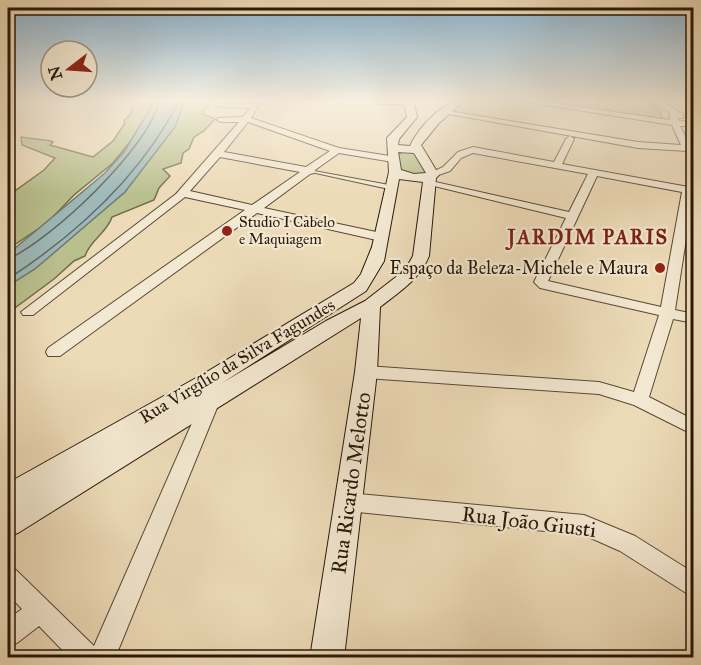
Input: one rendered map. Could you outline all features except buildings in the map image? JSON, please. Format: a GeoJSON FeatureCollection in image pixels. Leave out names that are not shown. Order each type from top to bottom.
{"type":"FeatureCollection","features":[{"type":"Feature","properties":{"kind":"street"},"geometry":{"type":"LineString","coordinates":[[28,312],[183,193],[236,132]]}},
{"type":"Feature","properties":{"kind":"street"},"geometry":{"type":"LineString","coordinates":[[285,132],[337,150],[394,161]]}},
{"type":"Feature","properties":{"kind":"street"},"geometry":{"type":"LineString","coordinates":[[398,132],[394,137],[394,161],[378,257],[367,289],[399,284]]}},
{"type":"Feature","properties":{"kind":"street"},"geometry":{"type":"LineString","coordinates":[[394,161],[403,148],[417,146],[427,132]]}},
{"type":"Feature","properties":{"kind":"street"},"geometry":{"type":"LineString","coordinates":[[534,132],[635,150],[692,151]]}},
{"type":"Feature","properties":{"kind":"street"},"geometry":{"type":"LineString","coordinates":[[556,132],[692,151]]}},
{"type":"Feature","properties":{"kind":"street"},"geometry":{"type":"LineString","coordinates":[[680,132],[692,151]]}},
{"type":"Feature","properties":{"kind":"street"},"geometry":{"type":"LineString","coordinates":[[394,137],[417,146],[431,175],[574,216]]}},
{"type":"Feature","properties":{"kind":"street"},"geometry":{"type":"LineString","coordinates":[[557,165],[570,139]]}},
{"type":"Feature","properties":{"kind":"street"},"geometry":{"type":"LineString","coordinates":[[54,352],[258,209],[337,150]]}},
{"type":"Feature","properties":{"kind":"street"},"geometry":{"type":"LineString","coordinates":[[394,161],[400,175],[418,178],[447,168],[450,162],[463,152],[473,150],[690,191],[668,313],[640,400]]}},
{"type":"Feature","properties":{"kind":"street"},"geometry":{"type":"LineString","coordinates":[[218,154],[311,171]]}},
{"type":"Feature","properties":{"kind":"street"},"geometry":{"type":"LineString","coordinates":[[594,172],[541,282],[545,285],[693,319]]}},
{"type":"Feature","properties":{"kind":"street","name":"Rua Virgílio da Silva Fagundes"},"geometry":{"type":"LineString","coordinates":[[8,524],[367,289],[399,284],[411,274],[421,256],[431,175]]}},
{"type":"Feature","properties":{"kind":"street"},"geometry":{"type":"LineString","coordinates":[[183,193],[381,237]]}},
{"type":"Feature","properties":{"kind":"street","name":"Rua Ricardo Melotto"},"geometry":{"type":"LineString","coordinates":[[331,653],[366,372],[367,289]]}},
{"type":"Feature","properties":{"kind":"street"},"geometry":{"type":"LineString","coordinates":[[366,372],[471,381],[573,384],[614,391],[640,400],[693,428]]}},
{"type":"Feature","properties":{"kind":"street"},"geometry":{"type":"LineString","coordinates":[[102,657],[213,388]]}},
{"type":"Feature","properties":{"kind":"street","name":"Rua Virgílio da Silva Fagundes"},"geometry":{"type":"LineString","coordinates":[[8,496],[213,388]]}},
{"type":"Feature","properties":{"kind":"street","name":"Rua João Giusti"},"geometry":{"type":"LineString","coordinates":[[348,502],[584,525],[616,537],[693,587]]}},
{"type":"Feature","properties":{"kind":"street"},"geometry":{"type":"LineString","coordinates":[[8,578],[88,657]]}},
{"type":"Feature","properties":{"kind":"street"},"geometry":{"type":"LineString","coordinates":[[8,634],[40,610]]}},
{"type":"Feature","properties":{"kind":"lane"},"geometry":{"type":"LineString","coordinates":[[311,171],[389,187]]}},
{"type":"Feature","properties":{"kind":"green space"},"geometry":{"type":"Polygon","coordinates":[[[119,132],[138,132],[113,163],[74,195],[47,223],[8,249],[8,196],[44,170],[55,158],[22,145],[21,137],[51,141],[53,142],[50,145],[93,157],[113,141],[119,132]]]}},
{"type":"Feature","properties":{"kind":"green space"},"geometry":{"type":"Polygon","coordinates":[[[149,132],[202,132],[194,137],[189,149],[183,153],[181,163],[163,169],[170,176],[159,188],[154,200],[112,217],[85,256],[74,261],[8,313],[8,275],[149,132]]]}},
{"type":"Feature","properties":{"kind":"green space"},"geometry":{"type":"Polygon","coordinates":[[[404,151],[419,154],[427,169],[425,173],[418,175],[400,173],[397,156],[404,151]]]}},
{"type":"Feature","properties":{"kind":"water"},"geometry":{"type":"Polygon","coordinates":[[[136,132],[171,132],[125,192],[35,269],[8,286],[8,254],[105,173],[124,152],[136,132]]]}},
{"type":"Feature","properties":{"kind":"place","name":"Studio I Cabelo e Maquiagem"},"geometry":{"type":"Point","coordinates":[227,231]}},
{"type":"Feature","properties":{"kind":"place","name":"Espaço da Beleza-Michele e Maura"},"geometry":{"type":"Point","coordinates":[660,268]}},
{"type":"Feature","properties":{"kind":"district","name":"JARDIM PARIS"},"geometry":{"type":"Point","coordinates":[588,237]}}]}
